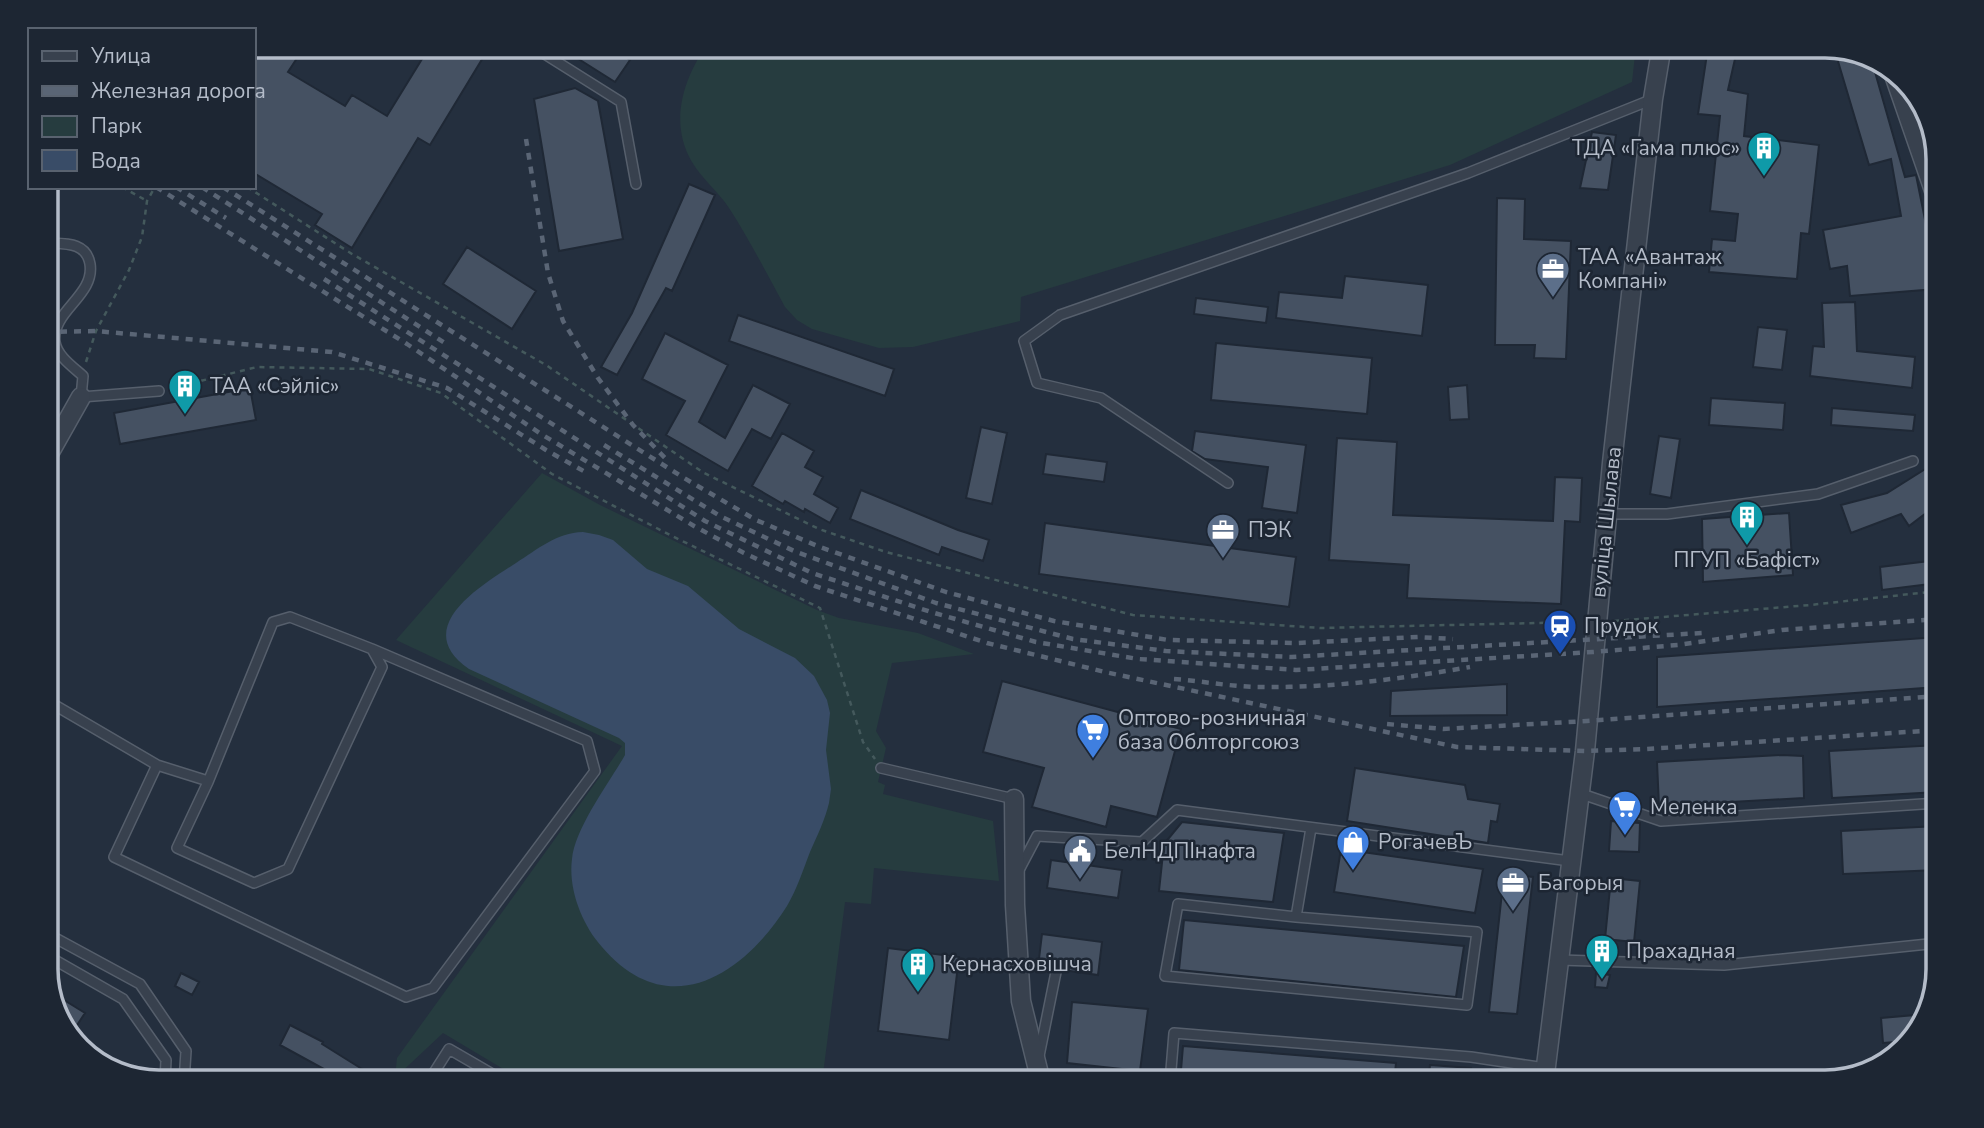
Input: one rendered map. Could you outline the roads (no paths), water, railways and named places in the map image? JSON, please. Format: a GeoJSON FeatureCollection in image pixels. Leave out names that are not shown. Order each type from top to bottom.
{"type":"FeatureCollection","features":[{"type":"Feature","properties":{"kind":"street","name":"вуліца Шылава"},"geometry":{"type":"LineString","coordinates":[[1545,1070],[1579,793],[1653,99],[1660,58]]}},
{"type":"Feature","properties":{"kind":"street"},"geometry":{"type":"LineString","coordinates":[[1901,92],[1926,167]]}},
{"type":"Feature","properties":{"kind":"street"},"geometry":{"type":"LineString","coordinates":[[58,438],[81,397]]}},
{"type":"Feature","properties":{"kind":"street"},"geometry":{"type":"LineString","coordinates":[[1014,799],[1015,905],[1021,1001],[1039,1070]]}},
{"type":"Feature","properties":{"kind":"lane"},"geometry":{"type":"LineString","coordinates":[[551,58],[621,102],[636,184]]}},
{"type":"Feature","properties":{"kind":"lane"},"geometry":{"type":"LineString","coordinates":[[1228,483],[1101,398],[1037,383],[1024,341],[1060,315],[1468,173],[1653,99]]}},
{"type":"Feature","properties":{"kind":"lane"},"geometry":{"type":"LineString","coordinates":[[58,244],[80,246],[87,253],[90,267],[89,281],[58,326]]}},
{"type":"Feature","properties":{"kind":"lane"},"geometry":{"type":"LineString","coordinates":[[58,349],[83,376],[81,397],[159,391]]}},
{"type":"Feature","properties":{"kind":"lane"},"geometry":{"type":"LineString","coordinates":[[1608,514],[1667,514],[1818,494],[1913,461]]}},
{"type":"Feature","properties":{"kind":"lane"},"geometry":{"type":"LineString","coordinates":[[157,765],[114,857],[407,997],[433,988],[594,771],[587,741],[372,649],[290,617],[273,622],[208,781],[177,848],[254,883],[288,869],[382,667],[372,649]]}},
{"type":"Feature","properties":{"kind":"lane"},"geometry":{"type":"LineString","coordinates":[[58,707],[157,765],[208,781]]}},
{"type":"Feature","properties":{"kind":"lane"},"geometry":{"type":"LineString","coordinates":[[881,768],[1014,799]]}},
{"type":"Feature","properties":{"kind":"lane"},"geometry":{"type":"LineString","coordinates":[[1579,793],[1661,821],[1926,804]]}},
{"type":"Feature","properties":{"kind":"lane"},"geometry":{"type":"LineString","coordinates":[[1016,876],[1037,836],[1142,842],[1177,810],[1570,861]]}},
{"type":"Feature","properties":{"kind":"lane"},"geometry":{"type":"LineString","coordinates":[[1296,917],[1311,828]]}},
{"type":"Feature","properties":{"kind":"lane"},"geometry":{"type":"LineString","coordinates":[[1178,904],[1296,917],[1477,932],[1467,1005],[1165,976],[1178,904]]}},
{"type":"Feature","properties":{"kind":"lane"},"geometry":{"type":"LineString","coordinates":[[58,940],[140,984],[186,1051],[185,1070]]}},
{"type":"Feature","properties":{"kind":"lane"},"geometry":{"type":"LineString","coordinates":[[1557,960],[1724,965],[1926,944]]}},
{"type":"Feature","properties":{"kind":"lane"},"geometry":{"type":"LineString","coordinates":[[58,962],[123,999],[166,1060],[166,1070]]}},
{"type":"Feature","properties":{"kind":"lane"},"geometry":{"type":"LineString","coordinates":[[1038,1061],[1056,972]]}},
{"type":"Feature","properties":{"kind":"lane"},"geometry":{"type":"LineString","coordinates":[[1171,1070],[1174,1033],[1471,1056],[1522,1070]]}},
{"type":"Feature","properties":{"kind":"lane"},"geometry":{"type":"LineString","coordinates":[[436,1070],[449,1049],[484,1070]]}},
{"type":"Feature","properties":{"kind":"water"},"geometry":{"type":"Polygon","coordinates":[[[583,532],[613,540],[647,569],[688,586],[739,629],[795,658],[814,676],[827,700],[830,713],[826,750],[831,789],[829,803],[797,886],[787,906],[749,953],[727,970],[703,982],[678,986],[653,983],[627,970],[602,947],[588,928],[574,894],[571,870],[574,847],[586,820],[625,755],[625,743],[469,669],[452,654],[446,638],[449,623],[470,595],[548,543],[564,535],[583,532]]]}},
{"type":"Feature","properties":{"kind":"railway"},"geometry":{"type":"LineString","coordinates":[[526,139],[548,273],[563,321],[598,378],[633,425],[667,460]]}},
{"type":"Feature","properties":{"kind":"railway"},"geometry":{"type":"LineString","coordinates":[[159,189],[407,344],[541,434],[694,526],[815,586],[987,643],[1105,672],[1457,747],[1585,751],[1647,749],[1926,731]]}},
{"type":"Feature","properties":{"kind":"railway"},"geometry":{"type":"LineString","coordinates":[[179,189],[226,218]]}},
{"type":"Feature","properties":{"kind":"railway"},"geometry":{"type":"LineString","coordinates":[[205,189],[448,345]]}},
{"type":"Feature","properties":{"kind":"railway"},"geometry":{"type":"LineString","coordinates":[[226,189],[684,478],[756,520],[820,547],[946,592],[1054,621],[1168,640],[1297,643],[1418,637],[1453,639]]}},
{"type":"Feature","properties":{"kind":"railway"},"geometry":{"type":"LineString","coordinates":[[324,279],[705,521],[812,573],[931,612],[1036,642],[1138,659],[1296,670],[1593,652],[1678,645],[1782,630],[1926,620]]}},
{"type":"Feature","properties":{"kind":"railway"},"geometry":{"type":"LineString","coordinates":[[58,332],[96,331],[332,352],[447,388],[587,473]]}},
{"type":"Feature","properties":{"kind":"railway"},"geometry":{"type":"LineString","coordinates":[[604,445],[720,516],[794,551],[936,603],[1073,639],[1166,651],[1291,657],[1702,633]]}},
{"type":"Feature","properties":{"kind":"railway"},"geometry":{"type":"LineString","coordinates":[[1174,679],[1250,687],[1313,686],[1392,679],[1470,667]]}},
{"type":"Feature","properties":{"kind":"railway"},"geometry":{"type":"LineString","coordinates":[[1387,724],[1443,729],[1926,697]]}},
{"type":"Feature","properties":{"kind":"place","name":"ТДА «Гама плюс»"},"geometry":{"type":"Point","coordinates":[1764,178]}},
{"type":"Feature","properties":{"kind":"place","name":"ТАА «Авантаж Компані»"},"geometry":{"type":"Point","coordinates":[1553,299]}},
{"type":"Feature","properties":{"kind":"place","name":"ТАА «Сэйліс»"},"geometry":{"type":"Point","coordinates":[185,416]}},
{"type":"Feature","properties":{"kind":"place","name":"ПГУП «Бафіст»"},"geometry":{"type":"Point","coordinates":[1747,547]}},
{"type":"Feature","properties":{"kind":"place","name":"ПЭК"},"geometry":{"type":"Point","coordinates":[1223,560]}},
{"type":"Feature","properties":{"kind":"place","name":"Прудок"},"geometry":{"type":"Point","coordinates":[1560,656]}},
{"type":"Feature","properties":{"kind":"place","name":"Оптово-розничная база Облторгсоюз"},"geometry":{"type":"Point","coordinates":[1093,760]}},
{"type":"Feature","properties":{"kind":"place","name":"Меленка"},"geometry":{"type":"Point","coordinates":[1625,837]}},
{"type":"Feature","properties":{"kind":"place","name":"РогачевЪ"},"geometry":{"type":"Point","coordinates":[1353,872]}},
{"type":"Feature","properties":{"kind":"place","name":"БелНДПІнафта"},"geometry":{"type":"Point","coordinates":[1080,881]}},
{"type":"Feature","properties":{"kind":"place","name":"Багорыя"},"geometry":{"type":"Point","coordinates":[1513,913]}},
{"type":"Feature","properties":{"kind":"place","name":"Прахадная"},"geometry":{"type":"Point","coordinates":[1602,981]}},
{"type":"Feature","properties":{"kind":"place","name":"Кернасховішча"},"geometry":{"type":"Point","coordinates":[918,994]}}]}
